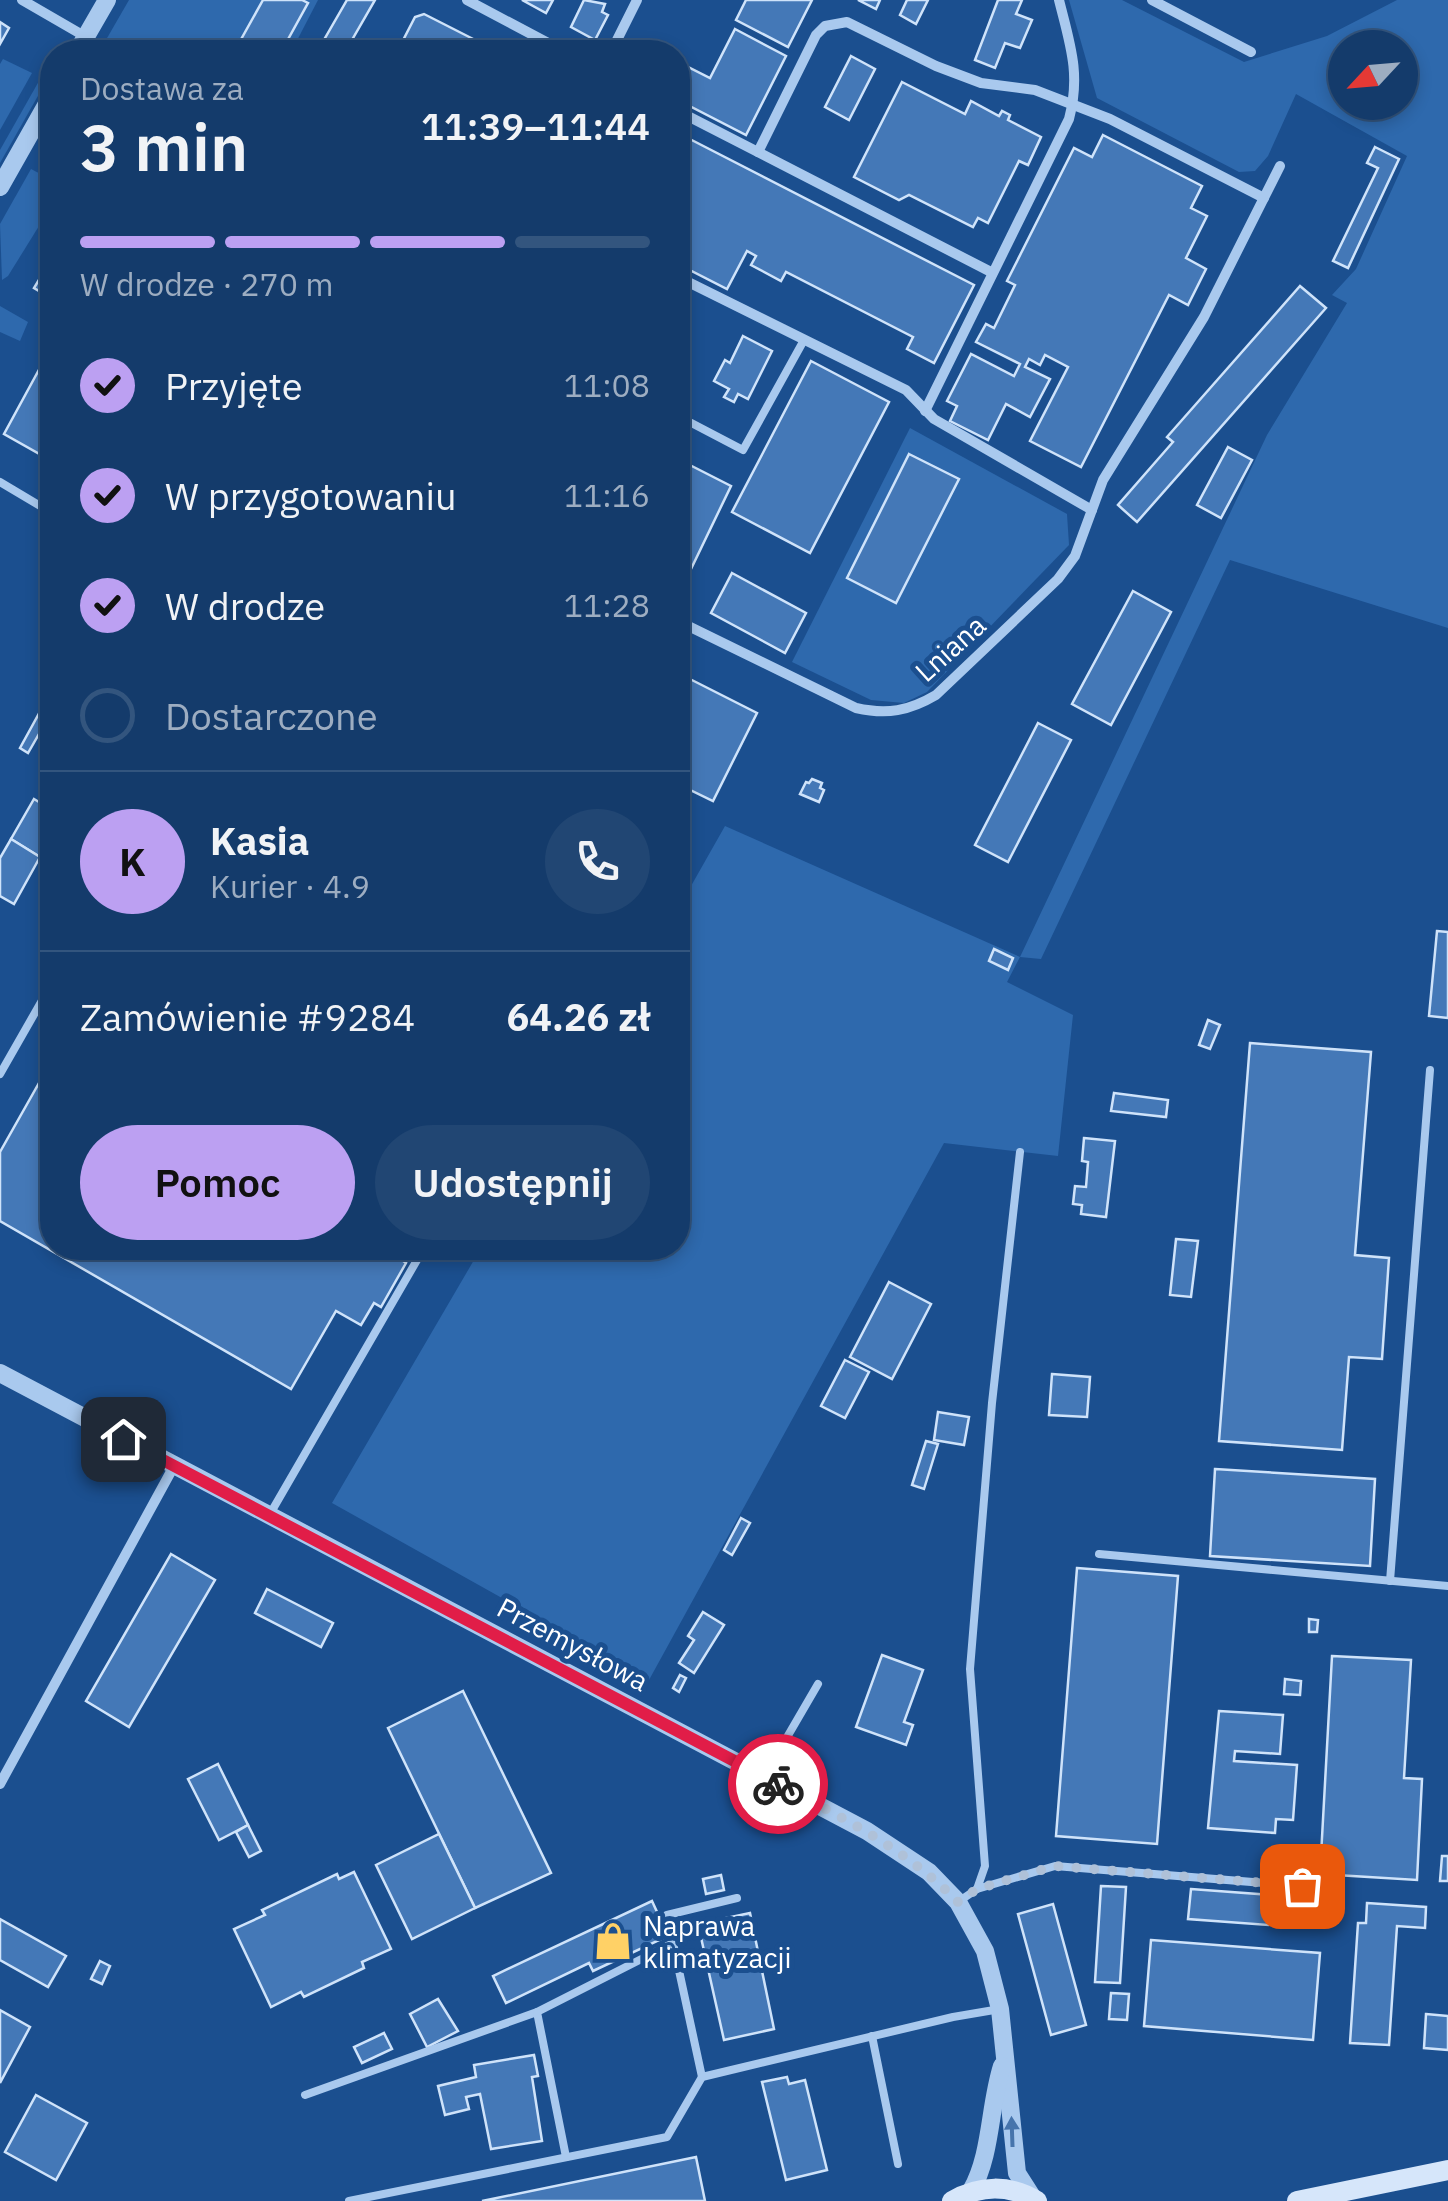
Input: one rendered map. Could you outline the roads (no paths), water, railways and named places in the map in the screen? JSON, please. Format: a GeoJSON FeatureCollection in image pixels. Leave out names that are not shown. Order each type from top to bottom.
{"type":"FeatureCollection","features":[{"type":"Feature","properties":{"kind":"main road"},"geometry":{"type":"LineString","coordinates":[[1297,2201],[1448,2170]]}},
{"type":"Feature","properties":{"kind":"main road"},"geometry":{"type":"LineString","coordinates":[[961,2196],[992,2188],[1013,2190],[1035,2199]]}},
{"type":"Feature","properties":{"kind":"street"},"geometry":{"type":"LineString","coordinates":[[22,0],[75,40]]}},
{"type":"Feature","properties":{"kind":"street"},"geometry":{"type":"LineString","coordinates":[[85,40],[107,0]]}},
{"type":"Feature","properties":{"kind":"street"},"geometry":{"type":"LineString","coordinates":[[467,0],[542,40]]}},
{"type":"Feature","properties":{"kind":"street"},"geometry":{"type":"LineString","coordinates":[[617,40],[637,0]]}},
{"type":"Feature","properties":{"kind":"street"},"geometry":{"type":"LineString","coordinates":[[926,411],[1069,119],[1076,92],[1074,62],[1059,0]]}},
{"type":"Feature","properties":{"kind":"street"},"geometry":{"type":"LineString","coordinates":[[1152,0],[1251,52]]}},
{"type":"Feature","properties":{"kind":"street"},"geometry":{"type":"LineString","coordinates":[[758,152],[816,35],[835,22],[859,27],[981,84],[1035,90],[1110,120],[1264,198]]}},
{"type":"Feature","properties":{"kind":"street"},"geometry":{"type":"LineString","coordinates":[[0,187],[40,117]]}},
{"type":"Feature","properties":{"kind":"street"},"geometry":{"type":"LineString","coordinates":[[690,117],[992,272]]}},
{"type":"Feature","properties":{"kind":"street","name":"Lniana"},"geometry":{"type":"LineString","coordinates":[[690,627],[856,708],[900,712],[936,695],[1058,578],[1074,556],[1104,480],[1204,317],[1280,166]]}},
{"type":"Feature","properties":{"kind":"street"},"geometry":{"type":"LineString","coordinates":[[690,284],[906,390],[934,419],[1092,510]]}},
{"type":"Feature","properties":{"kind":"street","name":"Przemysłowa"},"geometry":{"type":"LineString","coordinates":[[0,1373],[764,1776],[891,1845],[929,1872],[958,1902],[985,1950],[1000,2009],[1016,2173],[1035,2199]]}},
{"type":"Feature","properties":{"kind":"street"},"geometry":{"type":"LineString","coordinates":[[0,1784],[174,1466]]}},
{"type":"Feature","properties":{"kind":"street","name":"Przemysłowa"},"geometry":{"type":"LineString","coordinates":[[961,2196],[980,2175],[993,2094],[1004,2061]]}},
{"type":"Feature","properties":{"kind":"lane"},"geometry":{"type":"LineString","coordinates":[[690,422],[743,450],[804,340]]}},
{"type":"Feature","properties":{"kind":"lane"},"geometry":{"type":"LineString","coordinates":[[0,482],[40,506]]}},
{"type":"Feature","properties":{"kind":"lane"},"geometry":{"type":"LineString","coordinates":[[0,1074],[40,1004]]}},
{"type":"Feature","properties":{"kind":"lane"},"geometry":{"type":"LineString","coordinates":[[1390,1581],[1430,1070]]}},
{"type":"Feature","properties":{"kind":"lane"},"geometry":{"type":"LineString","coordinates":[[977,1889],[984,1866],[970,1669],[992,1403],[1020,1152]]}},
{"type":"Feature","properties":{"kind":"lane"},"geometry":{"type":"LineString","coordinates":[[270,1514],[417,1260]]}},
{"type":"Feature","properties":{"kind":"lane"},"geometry":{"type":"LineString","coordinates":[[1099,1554],[1448,1586]]}},
{"type":"Feature","properties":{"kind":"lane"},"geometry":{"type":"LineString","coordinates":[[764,1776],[818,1684]]}},
{"type":"Feature","properties":{"kind":"lane"},"geometry":{"type":"LineString","coordinates":[[958,1902],[977,1889],[1055,1866],[1338,1889]]}},
{"type":"Feature","properties":{"kind":"lane"},"geometry":{"type":"LineString","coordinates":[[348,2201],[667,2136],[702,2077],[667,1916],[737,1898]]}},
{"type":"Feature","properties":{"kind":"lane"},"geometry":{"type":"LineString","coordinates":[[305,2095],[537,2012],[673,1943]]}},
{"type":"Feature","properties":{"kind":"lane"},"geometry":{"type":"LineString","coordinates":[[702,2077],[1000,2009]]}},
{"type":"Feature","properties":{"kind":"lane"},"geometry":{"type":"LineString","coordinates":[[537,2012],[566,2157]]}},
{"type":"Feature","properties":{"kind":"lane"},"geometry":{"type":"LineString","coordinates":[[872,2036],[898,2164]]}},
{"type":"Feature","properties":{"kind":"place","name":"Naprawa klimatyzacji"},"geometry":{"type":"Point","coordinates":[613,1941]}}]}
